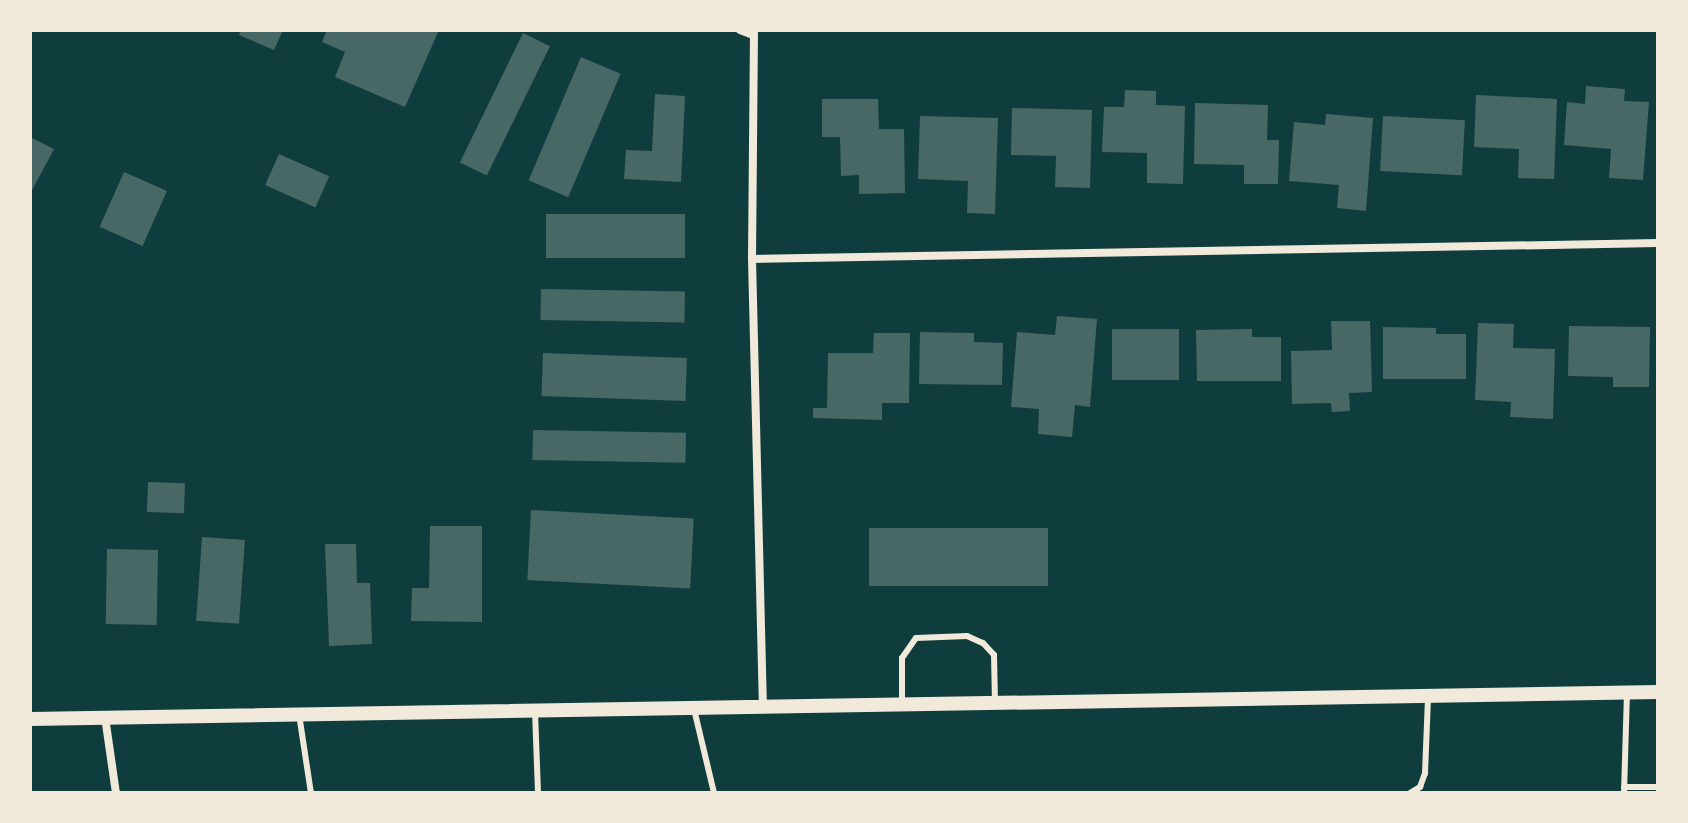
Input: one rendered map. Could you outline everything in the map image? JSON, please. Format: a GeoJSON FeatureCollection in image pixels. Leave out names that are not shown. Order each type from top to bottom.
{"type":"FeatureCollection","features":[{"type":"Feature","properties":{"kind":"street"},"geometry":{"type":"LineString","coordinates":[[740,30],[754,33],[752,259],[763,708]]}},
{"type":"Feature","properties":{"kind":"street"},"geometry":{"type":"LineString","coordinates":[[752,259],[1658,243]]}},
{"type":"Feature","properties":{"kind":"street"},"geometry":{"type":"LineString","coordinates":[[30,719],[1658,692]]}},
{"type":"Feature","properties":{"kind":"street"},"geometry":{"type":"LineString","coordinates":[[105,717],[116,793]]}},
{"type":"Feature","properties":{"kind":"lane"},"geometry":{"type":"LineString","coordinates":[[902,705],[902,658],[916,638],[967,636],[983,643],[994,655],[995,704]]}},
{"type":"Feature","properties":{"kind":"lane"},"geometry":{"type":"LineString","coordinates":[[1627,693],[1624,790],[1658,787]]}},
{"type":"Feature","properties":{"kind":"lane"},"geometry":{"type":"LineString","coordinates":[[1410,793],[1420,787],[1425,773],[1428,697]]}},
{"type":"Feature","properties":{"kind":"lane"},"geometry":{"type":"LineString","coordinates":[[694,709],[714,793]]}},
{"type":"Feature","properties":{"kind":"lane"},"geometry":{"type":"LineString","coordinates":[[535,711],[538,793]]}},
{"type":"Feature","properties":{"kind":"lane"},"geometry":{"type":"LineString","coordinates":[[299,714],[311,793]]}},
{"type":"Feature","properties":{"kind":"building"},"geometry":{"type":"Polygon","coordinates":[[[241,30],[283,30],[274,50],[239,35],[241,30]]]}},
{"type":"Feature","properties":{"kind":"building"},"geometry":{"type":"Polygon","coordinates":[[[327,30],[439,30],[405,107],[335,77],[345,52],[322,42],[327,30]]]}},
{"type":"Feature","properties":{"kind":"building"},"geometry":{"type":"Polygon","coordinates":[[[523,33],[550,46],[487,176],[460,162],[523,33]]]}},
{"type":"Feature","properties":{"kind":"building"},"geometry":{"type":"Polygon","coordinates":[[[581,57],[621,74],[568,197],[529,180],[581,57]]]}},
{"type":"Feature","properties":{"kind":"building"},"geometry":{"type":"Polygon","coordinates":[[[1586,86],[1625,89],[1624,101],[1649,102],[1643,180],[1609,178],[1611,149],[1564,145],[1567,102],[1585,104],[1586,86]]]}},
{"type":"Feature","properties":{"kind":"building"},"geometry":{"type":"Polygon","coordinates":[[[1125,90],[1156,91],[1156,105],[1185,106],[1183,184],[1147,183],[1147,153],[1102,152],[1104,107],[1124,107],[1125,90]]]}},
{"type":"Feature","properties":{"kind":"building"},"geometry":{"type":"Polygon","coordinates":[[[655,94],[685,96],[681,182],[624,179],[626,150],[652,151],[655,94]]]}},
{"type":"Feature","properties":{"kind":"building"},"geometry":{"type":"Polygon","coordinates":[[[1476,95],[1557,99],[1554,179],[1518,178],[1519,149],[1474,147],[1476,95]]]}},
{"type":"Feature","properties":{"kind":"building"},"geometry":{"type":"Polygon","coordinates":[[[822,99],[878,99],[879,129],[904,129],[905,193],[859,194],[859,175],[841,176],[840,137],[822,137],[822,99]]]}},
{"type":"Feature","properties":{"kind":"building"},"geometry":{"type":"Polygon","coordinates":[[[1195,103],[1268,105],[1267,140],[1279,140],[1278,184],[1244,184],[1244,165],[1194,164],[1195,103]]]}},
{"type":"Feature","properties":{"kind":"building"},"geometry":{"type":"Polygon","coordinates":[[[1012,108],[1092,110],[1090,188],[1055,187],[1056,156],[1011,155],[1012,108]]]}},
{"type":"Feature","properties":{"kind":"building"},"geometry":{"type":"Polygon","coordinates":[[[1326,114],[1373,118],[1366,211],[1337,208],[1339,185],[1289,181],[1294,122],[1325,125],[1326,114]]]}},
{"type":"Feature","properties":{"kind":"building"},"geometry":{"type":"Polygon","coordinates":[[[920,116],[998,118],[995,214],[967,213],[968,181],[918,179],[920,116]]]}},
{"type":"Feature","properties":{"kind":"building"},"geometry":{"type":"Polygon","coordinates":[[[1383,116],[1465,120],[1462,175],[1380,171],[1383,116]]]}},
{"type":"Feature","properties":{"kind":"building"},"geometry":{"type":"Polygon","coordinates":[[[30,137],[54,149],[30,194],[30,137]]]}},
{"type":"Feature","properties":{"kind":"building"},"geometry":{"type":"Polygon","coordinates":[[[279,154],[329,176],[315,207],[265,185],[279,154]]]}},
{"type":"Feature","properties":{"kind":"building"},"geometry":{"type":"Polygon","coordinates":[[[124,172],[167,191],[143,246],[100,227],[124,172]]]}},
{"type":"Feature","properties":{"kind":"building"},"geometry":{"type":"Polygon","coordinates":[[[546,214],[685,214],[685,258],[546,258],[546,214]]]}},
{"type":"Feature","properties":{"kind":"building"},"geometry":{"type":"Polygon","coordinates":[[[541,289],[685,292],[684,323],[540,320],[541,289]]]}},
{"type":"Feature","properties":{"kind":"building"},"geometry":{"type":"Polygon","coordinates":[[[1057,316],[1097,319],[1090,407],[1075,405],[1072,437],[1038,434],[1039,409],[1011,407],[1017,332],[1055,335],[1057,316]]]}},
{"type":"Feature","properties":{"kind":"building"},"geometry":{"type":"Polygon","coordinates":[[[1331,321],[1370,321],[1372,392],[1349,393],[1350,411],[1332,412],[1331,403],[1292,404],[1291,351],[1332,350],[1331,321]]]}},
{"type":"Feature","properties":{"kind":"building"},"geometry":{"type":"Polygon","coordinates":[[[1478,323],[1514,324],[1513,348],[1555,349],[1553,419],[1510,417],[1511,402],[1475,400],[1478,323]]]}},
{"type":"Feature","properties":{"kind":"building"},"geometry":{"type":"Polygon","coordinates":[[[1569,326],[1650,327],[1649,387],[1613,387],[1613,377],[1568,376],[1569,326]]]}},
{"type":"Feature","properties":{"kind":"building"},"geometry":{"type":"Polygon","coordinates":[[[1383,327],[1436,328],[1436,334],[1466,334],[1466,379],[1383,379],[1383,327]]]}},
{"type":"Feature","properties":{"kind":"building"},"geometry":{"type":"Polygon","coordinates":[[[1112,329],[1179,329],[1179,380],[1112,380],[1112,329]]]}},
{"type":"Feature","properties":{"kind":"building"},"geometry":{"type":"Polygon","coordinates":[[[1252,329],[1252,337],[1281,337],[1281,381],[1197,381],[1196,330],[1252,329]]]}},
{"type":"Feature","properties":{"kind":"building"},"geometry":{"type":"Polygon","coordinates":[[[920,332],[974,333],[974,342],[1003,343],[1002,385],[919,384],[920,332]]]}},
{"type":"Feature","properties":{"kind":"building"},"geometry":{"type":"Polygon","coordinates":[[[874,333],[910,333],[909,403],[882,403],[882,420],[813,418],[813,408],[827,408],[828,353],[873,353],[874,333]]]}},
{"type":"Feature","properties":{"kind":"building"},"geometry":{"type":"Polygon","coordinates":[[[543,353],[687,358],[685,401],[541,396],[543,353]]]}},
{"type":"Feature","properties":{"kind":"building"},"geometry":{"type":"Polygon","coordinates":[[[533,430],[686,433],[685,463],[532,460],[533,430]]]}},
{"type":"Feature","properties":{"kind":"building"},"geometry":{"type":"Polygon","coordinates":[[[148,482],[185,483],[184,513],[147,512],[148,482]]]}},
{"type":"Feature","properties":{"kind":"building"},"geometry":{"type":"Polygon","coordinates":[[[531,510],[694,519],[690,588],[527,580],[531,510]]]}},
{"type":"Feature","properties":{"kind":"building"},"geometry":{"type":"Polygon","coordinates":[[[430,526],[482,526],[482,622],[411,621],[412,588],[429,588],[430,526]]]}},
{"type":"Feature","properties":{"kind":"building"},"geometry":{"type":"Polygon","coordinates":[[[869,528],[1048,528],[1048,586],[869,586],[869,528]]]}},
{"type":"Feature","properties":{"kind":"building"},"geometry":{"type":"Polygon","coordinates":[[[202,537],[245,540],[239,624],[196,621],[202,537]]]}},
{"type":"Feature","properties":{"kind":"building"},"geometry":{"type":"Polygon","coordinates":[[[325,544],[356,544],[357,583],[370,583],[372,644],[329,646],[325,544]]]}},
{"type":"Feature","properties":{"kind":"building"},"geometry":{"type":"Polygon","coordinates":[[[107,549],[158,550],[157,625],[106,624],[107,549]]]}}]}
